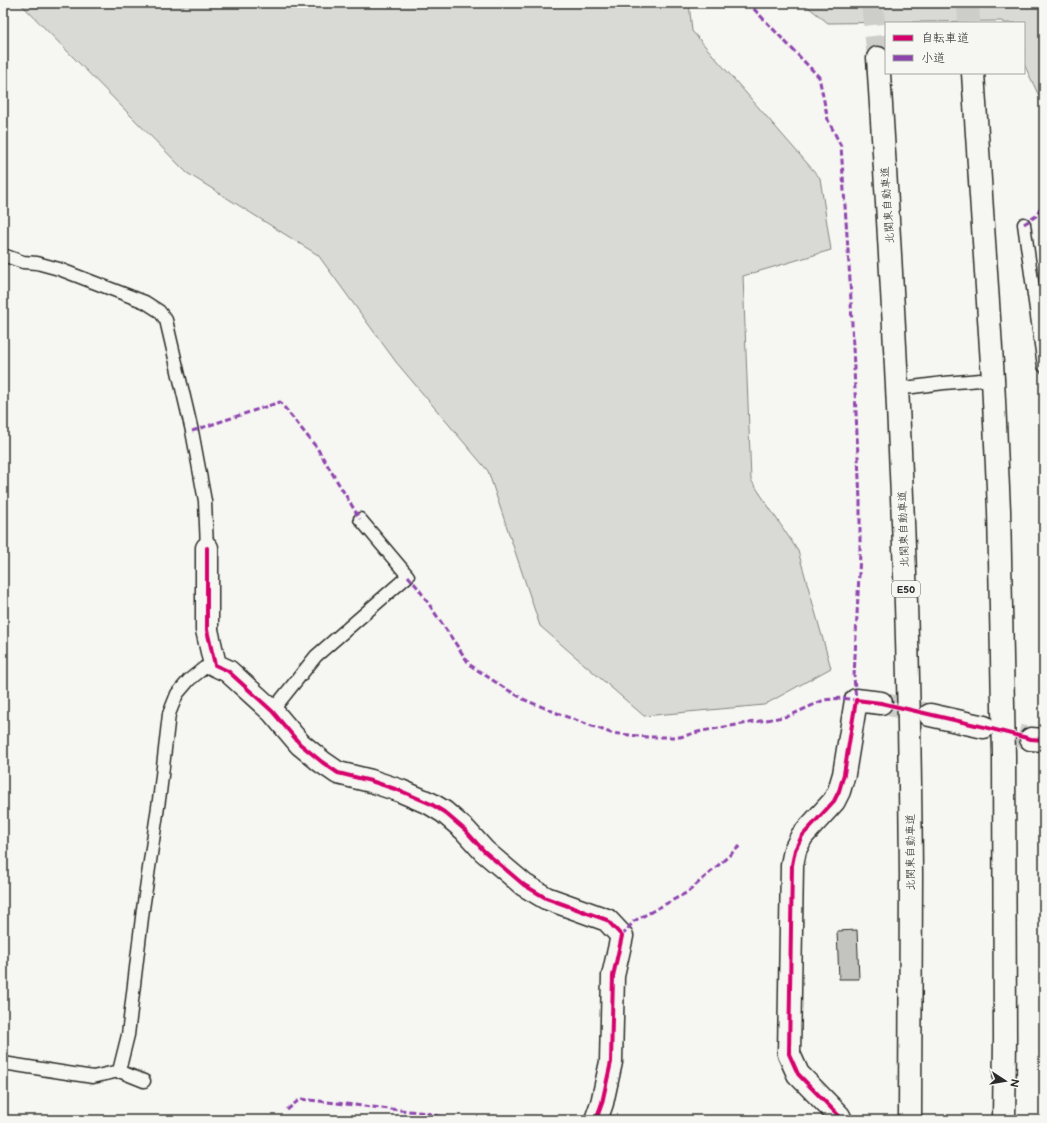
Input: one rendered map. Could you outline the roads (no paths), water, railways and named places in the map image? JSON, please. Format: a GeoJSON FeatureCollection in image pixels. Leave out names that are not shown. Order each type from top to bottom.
{"type":"FeatureCollection","features":[{"type":"Feature","properties":{"kind":"main road","name":"北関東自動車道"},"geometry":{"type":"LineString","coordinates":[[878,58],[898,389],[904,523],[910,737],[910,1120]]}},
{"type":"Feature","properties":{"kind":"main road"},"geometry":{"type":"LineString","coordinates":[[973,74],[993,379],[999,510],[1003,697],[1005,1031],[1004,1120]]}},
{"type":"Feature","properties":{"kind":"main road"},"geometry":{"type":"LineString","coordinates":[[206,548],[208,630],[215,664],[228,671],[272,711],[300,744],[338,773],[371,781],[401,791],[431,804],[444,812],[465,830],[484,851],[524,885],[546,898],[607,920],[622,936],[613,976],[611,1062],[602,1102],[596,1120]]}},
{"type":"Feature","properties":{"kind":"main road"},"geometry":{"type":"LineString","coordinates":[[841,1120],[839,1116],[798,1074],[789,1054],[792,865],[795,850],[802,836],[834,801],[839,791],[844,774],[856,700],[881,704]]}},
{"type":"Feature","properties":{"kind":"main road"},"geometry":{"type":"LineString","coordinates":[[930,715],[984,727]]}},
{"type":"Feature","properties":{"kind":"lane"},"geometry":{"type":"LineString","coordinates":[[1024,224],[1044,366]]}},
{"type":"Feature","properties":{"kind":"lane"},"geometry":{"type":"LineString","coordinates":[[3,255],[23,262],[37,263],[59,269],[145,302],[159,311],[166,320],[192,431],[205,501],[206,548]]}},
{"type":"Feature","properties":{"kind":"lane"},"geometry":{"type":"LineString","coordinates":[[898,389],[993,379]]}},
{"type":"Feature","properties":{"kind":"lane"},"geometry":{"type":"LineString","coordinates":[[272,711],[316,656],[408,576],[360,519]]}},
{"type":"Feature","properties":{"kind":"lane"},"geometry":{"type":"LineString","coordinates":[[119,1071],[128,1035],[169,714],[177,694],[189,680],[204,668],[215,664]]}},
{"type":"Feature","properties":{"kind":"lane"},"geometry":{"type":"LineString","coordinates":[[3,1063],[92,1077],[119,1071],[144,1081]]}},
{"type":"Feature","properties":{"kind":"tunnel"},"geometry":{"type":"LineString","coordinates":[[872,3],[878,58]]}},
{"type":"Feature","properties":{"kind":"tunnel"},"geometry":{"type":"LineString","coordinates":[[968,3],[969,22]]}},
{"type":"Feature","properties":{"kind":"tunnel"},"geometry":{"type":"LineString","coordinates":[[881,703],[927,714]]}},
{"type":"Feature","properties":{"kind":"tunnel"},"geometry":{"type":"LineString","coordinates":[[986,727],[1031,739]]}}]}
